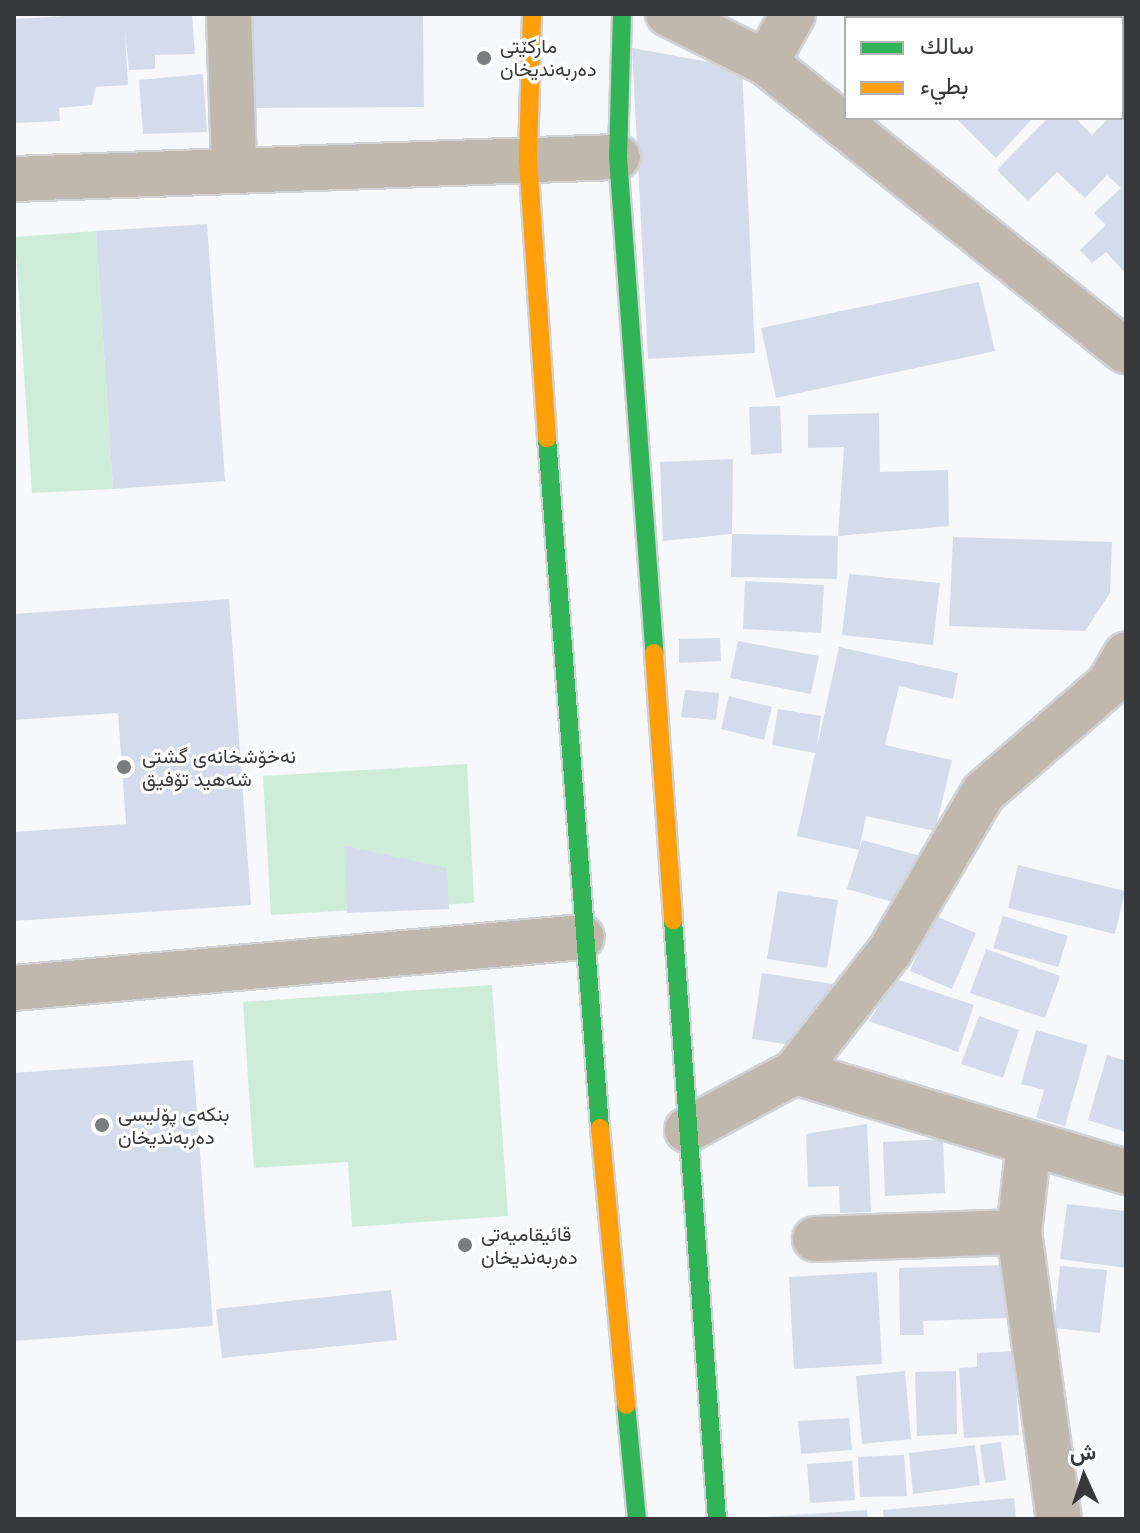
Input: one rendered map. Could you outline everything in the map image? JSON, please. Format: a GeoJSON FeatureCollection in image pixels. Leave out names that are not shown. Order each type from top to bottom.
{"type":"FeatureCollection","features":[{"type":"Feature","properties":{"kind":"highway"},"geometry":{"type":"LineString","coordinates":[[532,14],[528,159],[582,937],[637,1519]]}},
{"type":"Feature","properties":{"kind":"highway"},"geometry":{"type":"LineString","coordinates":[[622,14],[618,157],[717,1519]]}},
{"type":"Feature","properties":{"kind":"street"},"geometry":{"type":"LineString","coordinates":[[229,14],[234,168]]}},
{"type":"Feature","properties":{"kind":"street"},"geometry":{"type":"LineString","coordinates":[[668,14],[766,63],[1126,351]]}},
{"type":"Feature","properties":{"kind":"street"},"geometry":{"type":"LineString","coordinates":[[766,63],[793,14]]}},
{"type":"Feature","properties":{"kind":"street"},"geometry":{"type":"LineString","coordinates":[[14,179],[234,168],[618,157]]}},
{"type":"Feature","properties":{"kind":"street"},"geometry":{"type":"LineString","coordinates":[[687,1130],[795,1072],[890,951],[983,793],[1109,684],[1126,654]]}},
{"type":"Feature","properties":{"kind":"street"},"geometry":{"type":"LineString","coordinates":[[14,988],[582,937]]}},
{"type":"Feature","properties":{"kind":"street"},"geometry":{"type":"LineString","coordinates":[[795,1072],[1126,1172]]}},
{"type":"Feature","properties":{"kind":"street"},"geometry":{"type":"LineString","coordinates":[[1029,1143],[1019,1232],[1059,1519]]}},
{"type":"Feature","properties":{"kind":"street"},"geometry":{"type":"LineString","coordinates":[[815,1239],[1019,1232]]}},
{"type":"Feature","properties":{"kind":"green space"},"geometry":{"type":"Polygon","coordinates":[[[96,231],[113,489],[32,493],[15,237],[96,231]]]}},
{"type":"Feature","properties":{"kind":"green space"},"geometry":{"type":"Polygon","coordinates":[[[467,764],[474,903],[271,915],[263,776],[467,764]]]}},
{"type":"Feature","properties":{"kind":"green space"},"geometry":{"type":"Polygon","coordinates":[[[492,985],[508,1216],[352,1227],[348,1162],[254,1168],[243,1002],[492,985]]]}},
{"type":"Feature","properties":{"kind":"building"},"geometry":{"type":"Polygon","coordinates":[[[100,14],[192,14],[195,54],[155,55],[155,69],[129,70],[125,32],[128,85],[96,87],[92,105],[59,108],[60,121],[15,123],[14,19],[100,14]]]}},
{"type":"Feature","properties":{"kind":"building"},"geometry":{"type":"Polygon","coordinates":[[[251,14],[423,14],[424,107],[252,108],[251,14]]]}},
{"type":"Feature","properties":{"kind":"building"},"geometry":{"type":"Polygon","coordinates":[[[853,14],[934,14],[892,16],[853,14]]]}},
{"type":"Feature","properties":{"kind":"building"},"geometry":{"type":"Polygon","coordinates":[[[1054,14],[1126,14],[1124,49],[1124,16],[1054,14]]]}},
{"type":"Feature","properties":{"kind":"building"},"geometry":{"type":"Polygon","coordinates":[[[632,48],[742,68],[755,353],[648,359],[632,48]]]}},
{"type":"Feature","properties":{"kind":"building"},"geometry":{"type":"Polygon","coordinates":[[[203,74],[207,132],[143,134],[139,80],[203,74]]]}},
{"type":"Feature","properties":{"kind":"building"},"geometry":{"type":"Polygon","coordinates":[[[1126,100],[1126,274],[1106,252],[1092,263],[1080,250],[1106,225],[1094,213],[1121,188],[1107,175],[1085,198],[1057,172],[1028,201],[997,170],[1046,120],[1077,120],[1092,135],[1107,120],[1124,120],[1126,100]]]}},
{"type":"Feature","properties":{"kind":"building"},"geometry":{"type":"Polygon","coordinates":[[[958,120],[1031,120],[996,158],[958,120]]]}},
{"type":"Feature","properties":{"kind":"building"},"geometry":{"type":"Polygon","coordinates":[[[207,224],[225,481],[113,489],[96,231],[207,224]]]}},
{"type":"Feature","properties":{"kind":"building"},"geometry":{"type":"Polygon","coordinates":[[[979,282],[995,351],[776,398],[761,328],[979,282]]]}},
{"type":"Feature","properties":{"kind":"building"},"geometry":{"type":"Polygon","coordinates":[[[780,406],[782,453],[751,455],[749,407],[780,406]]]}},
{"type":"Feature","properties":{"kind":"building"},"geometry":{"type":"Polygon","coordinates":[[[879,413],[880,472],[948,470],[949,526],[838,536],[844,447],[808,448],[808,415],[879,413]]]}},
{"type":"Feature","properties":{"kind":"building"},"geometry":{"type":"Polygon","coordinates":[[[733,459],[732,534],[663,541],[660,462],[733,459]]]}},
{"type":"Feature","properties":{"kind":"building"},"geometry":{"type":"Polygon","coordinates":[[[732,534],[838,536],[837,579],[731,577],[732,534]]]}},
{"type":"Feature","properties":{"kind":"building"},"geometry":{"type":"Polygon","coordinates":[[[953,537],[1112,542],[1110,593],[1085,631],[949,626],[953,537]]]}},
{"type":"Feature","properties":{"kind":"building"},"geometry":{"type":"Polygon","coordinates":[[[849,574],[940,583],[933,645],[842,635],[849,574]]]}},
{"type":"Feature","properties":{"kind":"building"},"geometry":{"type":"Polygon","coordinates":[[[745,581],[824,585],[821,633],[743,629],[745,581]]]}},
{"type":"Feature","properties":{"kind":"building"},"geometry":{"type":"Polygon","coordinates":[[[229,599],[251,905],[14,921],[14,832],[126,824],[118,713],[14,720],[14,614],[229,599]]]}},
{"type":"Feature","properties":{"kind":"building"},"geometry":{"type":"Polygon","coordinates":[[[720,638],[721,661],[679,663],[679,639],[720,638]]]}},
{"type":"Feature","properties":{"kind":"building"},"geometry":{"type":"Polygon","coordinates":[[[738,641],[819,656],[811,694],[730,678],[738,641]]]}},
{"type":"Feature","properties":{"kind":"building"},"geometry":{"type":"Polygon","coordinates":[[[839,647],[958,673],[953,699],[899,686],[885,745],[952,760],[935,831],[866,816],[859,850],[797,836],[815,753],[772,745],[778,709],[821,716],[817,747],[839,647]]]}},
{"type":"Feature","properties":{"kind":"building"},"geometry":{"type":"Polygon","coordinates":[[[685,690],[719,693],[716,720],[681,717],[685,690]]]}},
{"type":"Feature","properties":{"kind":"building"},"geometry":{"type":"Polygon","coordinates":[[[729,696],[772,707],[764,740],[721,729],[729,696]]]}},
{"type":"Feature","properties":{"kind":"building"},"geometry":{"type":"Polygon","coordinates":[[[862,840],[921,856],[906,906],[847,889],[862,840]]]}},
{"type":"Feature","properties":{"kind":"building"},"geometry":{"type":"Polygon","coordinates":[[[345,846],[447,868],[449,909],[347,913],[345,846]]]}},
{"type":"Feature","properties":{"kind":"building"},"geometry":{"type":"Polygon","coordinates":[[[1018,865],[1125,891],[1115,934],[1008,908],[1018,865]]]}},
{"type":"Feature","properties":{"kind":"building"},"geometry":{"type":"Polygon","coordinates":[[[778,891],[838,900],[827,968],[767,959],[778,891]]]}},
{"type":"Feature","properties":{"kind":"building"},"geometry":{"type":"Polygon","coordinates":[[[933,915],[976,933],[952,989],[910,971],[933,915]]]}},
{"type":"Feature","properties":{"kind":"building"},"geometry":{"type":"Polygon","coordinates":[[[1003,916],[1068,936],[1058,967],[993,948],[1003,916]]]}},
{"type":"Feature","properties":{"kind":"building"},"geometry":{"type":"Polygon","coordinates":[[[986,949],[1060,976],[1045,1018],[970,993],[986,949]]]}},
{"type":"Feature","properties":{"kind":"building"},"geometry":{"type":"Polygon","coordinates":[[[762,973],[833,984],[797,1046],[752,1039],[762,973]]]}},
{"type":"Feature","properties":{"kind":"building"},"geometry":{"type":"Polygon","coordinates":[[[896,979],[974,1005],[958,1052],[869,1021],[896,979]]]}},
{"type":"Feature","properties":{"kind":"building"},"geometry":{"type":"Polygon","coordinates":[[[979,1016],[1019,1030],[1003,1078],[961,1064],[979,1016]]]}},
{"type":"Feature","properties":{"kind":"building"},"geometry":{"type":"Polygon","coordinates":[[[1036,1030],[1088,1045],[1065,1126],[1036,1118],[1044,1090],[1021,1084],[1036,1030]]]}},
{"type":"Feature","properties":{"kind":"building"},"geometry":{"type":"Polygon","coordinates":[[[1107,1055],[1126,1061],[1126,1132],[1088,1120],[1107,1055]]]}},
{"type":"Feature","properties":{"kind":"building"},"geometry":{"type":"Polygon","coordinates":[[[193,1060],[213,1326],[14,1341],[14,1073],[193,1060]]]}},
{"type":"Feature","properties":{"kind":"building"},"geometry":{"type":"Polygon","coordinates":[[[867,1124],[871,1212],[840,1213],[839,1186],[808,1187],[806,1134],[867,1124]]]}},
{"type":"Feature","properties":{"kind":"building"},"geometry":{"type":"Polygon","coordinates":[[[943,1139],[945,1193],[885,1196],[883,1142],[943,1139]]]}},
{"type":"Feature","properties":{"kind":"building"},"geometry":{"type":"Polygon","coordinates":[[[1067,1204],[1126,1211],[1126,1268],[1060,1259],[1067,1204]]]}},
{"type":"Feature","properties":{"kind":"building"},"geometry":{"type":"Polygon","coordinates":[[[1008,1265],[1009,1318],[923,1321],[924,1335],[900,1335],[899,1268],[1008,1265]]]}},
{"type":"Feature","properties":{"kind":"building"},"geometry":{"type":"Polygon","coordinates":[[[1060,1266],[1107,1270],[1100,1333],[1054,1328],[1060,1266]]]}},
{"type":"Feature","properties":{"kind":"building"},"geometry":{"type":"Polygon","coordinates":[[[877,1272],[882,1364],[794,1369],[789,1277],[877,1272]]]}},
{"type":"Feature","properties":{"kind":"building"},"geometry":{"type":"Polygon","coordinates":[[[391,1290],[397,1340],[222,1358],[216,1309],[391,1290]]]}},
{"type":"Feature","properties":{"kind":"building"},"geometry":{"type":"Polygon","coordinates":[[[1014,1351],[1019,1435],[964,1438],[959,1368],[977,1367],[977,1353],[1014,1351]]]}},
{"type":"Feature","properties":{"kind":"building"},"geometry":{"type":"Polygon","coordinates":[[[905,1371],[911,1439],[862,1444],[856,1376],[905,1371]]]}},
{"type":"Feature","properties":{"kind":"building"},"geometry":{"type":"Polygon","coordinates":[[[956,1371],[957,1434],[917,1436],[915,1372],[956,1371]]]}},
{"type":"Feature","properties":{"kind":"building"},"geometry":{"type":"Polygon","coordinates":[[[849,1418],[852,1450],[801,1454],[798,1421],[849,1418]]]}},
{"type":"Feature","properties":{"kind":"building"},"geometry":{"type":"Polygon","coordinates":[[[1001,1442],[1006,1480],[985,1483],[980,1445],[1001,1442]]]}},
{"type":"Feature","properties":{"kind":"building"},"geometry":{"type":"Polygon","coordinates":[[[975,1445],[980,1485],[913,1494],[909,1453],[975,1445]]]}},
{"type":"Feature","properties":{"kind":"building"},"geometry":{"type":"Polygon","coordinates":[[[904,1455],[907,1496],[860,1497],[858,1457],[904,1455]]]}},
{"type":"Feature","properties":{"kind":"building"},"geometry":{"type":"Polygon","coordinates":[[[852,1461],[855,1500],[810,1503],[807,1464],[852,1461]]]}},
{"type":"Feature","properties":{"kind":"building"},"geometry":{"type":"Polygon","coordinates":[[[1014,1498],[1016,1519],[884,1519],[883,1510],[1014,1498]]]}},
{"type":"Feature","properties":{"kind":"building"},"geometry":{"type":"Polygon","coordinates":[[[867,1510],[868,1519],[765,1519],[765,1517],[867,1510]]]}},
{"type":"Feature","properties":{"kind":"traffic: fast"},"geometry":{"type":"LineString","coordinates":[[622,14],[618,157],[654,653]]}},
{"type":"Feature","properties":{"kind":"traffic: fast"},"geometry":{"type":"LineString","coordinates":[[547,438],[600,1128]]}},
{"type":"Feature","properties":{"kind":"traffic: fast"},"geometry":{"type":"LineString","coordinates":[[673,920],[717,1519]]}},
{"type":"Feature","properties":{"kind":"traffic: fast"},"geometry":{"type":"LineString","coordinates":[[626,1405],[637,1519]]}},
{"type":"Feature","properties":{"kind":"traffic: slow"},"geometry":{"type":"LineString","coordinates":[[532,14],[528,159],[547,438]]}},
{"type":"Feature","properties":{"kind":"traffic: slow"},"geometry":{"type":"LineString","coordinates":[[654,653],[673,920]]}},
{"type":"Feature","properties":{"kind":"traffic: slow"},"geometry":{"type":"LineString","coordinates":[[600,1128],[626,1405]]}},
{"type":"Feature","properties":{"kind":"place","name":"مارکێتی دەربەندیخان"},"geometry":{"type":"Point","coordinates":[484,58]}},
{"type":"Feature","properties":{"kind":"place","name":"نەخۆشخانەی گشتی شەهید تۆفیق"},"geometry":{"type":"Point","coordinates":[124,767]}},
{"type":"Feature","properties":{"kind":"place","name":"بنکەی پۆلیسی دەربەندیخان"},"geometry":{"type":"Point","coordinates":[102,1125]}},
{"type":"Feature","properties":{"kind":"place","name":"قائیقامیەتی دەربەندیخان"},"geometry":{"type":"Point","coordinates":[465,1245]}}]}
